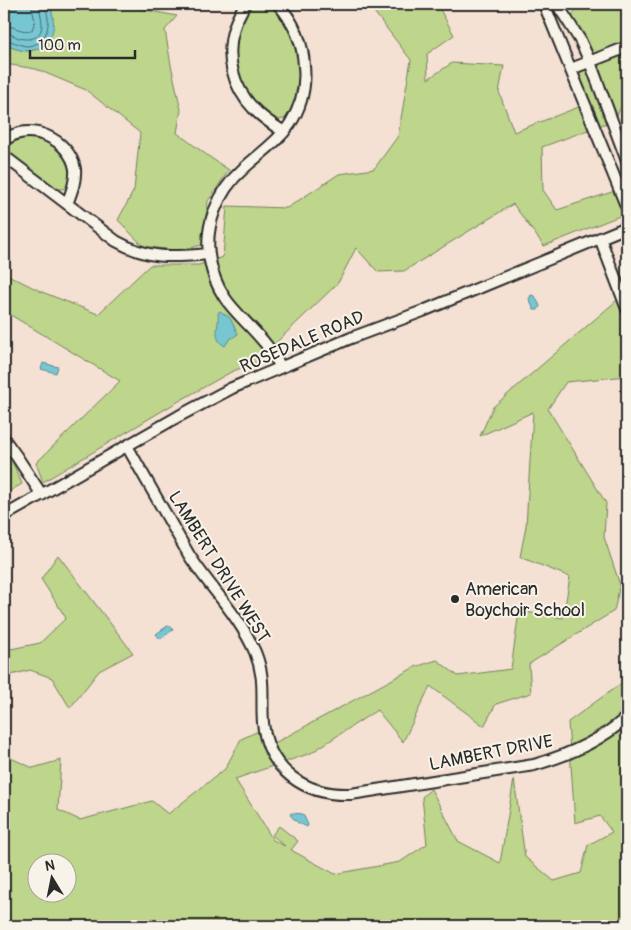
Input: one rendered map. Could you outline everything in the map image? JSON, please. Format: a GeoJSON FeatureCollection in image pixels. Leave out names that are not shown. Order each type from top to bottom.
{"type":"FeatureCollection","features":[{"type":"Feature","properties":{"kind":"street"},"geometry":{"type":"LineString","coordinates":[[246,4],[238,18],[231,41],[230,54],[234,77],[245,99],[254,109],[284,132]]}},
{"type":"Feature","properties":{"kind":"street"},"geometry":{"type":"LineString","coordinates":[[278,4],[292,21],[298,33],[304,56],[305,73],[301,100],[296,113],[284,132],[227,186],[214,211],[210,224],[209,254],[213,274],[224,297],[265,342],[281,367]]}},
{"type":"Feature","properties":{"kind":"street"},"geometry":{"type":"LineString","coordinates":[[544,4],[627,208]]}},
{"type":"Feature","properties":{"kind":"street"},"geometry":{"type":"LineString","coordinates":[[557,4],[580,40],[590,62],[627,161]]}},
{"type":"Feature","properties":{"kind":"street"},"geometry":{"type":"LineString","coordinates":[[571,70],[627,47]]}},
{"type":"Feature","properties":{"kind":"street"},"geometry":{"type":"LineString","coordinates":[[4,141],[18,133],[36,133],[54,139],[62,145],[68,153],[74,168],[74,184],[67,204]]}},
{"type":"Feature","properties":{"kind":"street"},"geometry":{"type":"LineString","coordinates":[[4,156],[126,247],[154,256],[209,254]]}},
{"type":"Feature","properties":{"kind":"street","name":"ROSEDALE ROAD"},"geometry":{"type":"LineString","coordinates":[[4,516],[212,398],[281,367],[627,227]]}},
{"type":"Feature","properties":{"kind":"street"},"geometry":{"type":"LineString","coordinates":[[600,238],[627,309]]}},
{"type":"Feature","properties":{"kind":"street"},"geometry":{"type":"LineString","coordinates":[[4,439],[42,495]]}},
{"type":"Feature","properties":{"kind":"street","name":"LAMBERT DRIVE WEST"},"geometry":{"type":"LineString","coordinates":[[127,446],[189,555],[199,571],[236,618],[255,652],[263,679],[263,722],[265,734],[273,755],[280,765],[297,781],[317,791],[340,794],[365,791]]}},
{"type":"Feature","properties":{"kind":"street","name":"LAMBERT DRIVE"},"geometry":{"type":"LineString","coordinates":[[365,791],[534,765],[555,759],[592,743],[627,717]]}},
{"type":"Feature","properties":{"kind":"green space"},"geometry":{"type":"Polygon","coordinates":[[[49,4],[115,4],[177,16],[165,30],[181,110],[177,133],[229,170],[208,201],[202,245],[178,251],[143,246],[118,220],[134,190],[140,133],[86,90],[36,69],[5,64],[10,47],[26,51],[39,49],[52,11],[49,4]]]}},
{"type":"Feature","properties":{"kind":"green space"},"geometry":{"type":"Polygon","coordinates":[[[250,4],[273,4],[291,26],[301,62],[298,91],[284,119],[273,119],[267,115],[249,98],[238,76],[234,51],[239,25],[250,4]]]}},
{"type":"Feature","properties":{"kind":"green space"},"geometry":{"type":"Polygon","coordinates":[[[368,4],[437,4],[454,35],[427,54],[428,79],[452,63],[504,66],[499,92],[514,132],[584,105],[570,67],[591,59],[570,19],[579,4],[627,4],[627,93],[615,120],[542,147],[543,190],[557,210],[627,187],[627,213],[544,246],[513,204],[404,271],[378,272],[356,248],[338,283],[256,362],[231,372],[172,405],[43,482],[36,463],[120,381],[4,311],[4,273],[42,292],[98,314],[150,265],[199,265],[223,257],[227,206],[287,208],[339,174],[374,169],[398,136],[411,60],[368,4]]]}},
{"type":"Feature","properties":{"kind":"green space"},"geometry":{"type":"Polygon","coordinates":[[[20,135],[44,137],[63,152],[71,172],[71,179],[66,188],[60,189],[51,186],[5,151],[6,143],[20,135]]]}},
{"type":"Feature","properties":{"kind":"green space"},"geometry":{"type":"Polygon","coordinates":[[[623,295],[627,303],[627,376],[566,382],[548,409],[606,503],[604,537],[620,585],[614,611],[529,664],[531,693],[496,704],[484,726],[430,686],[403,742],[377,710],[311,753],[235,779],[273,840],[285,846],[272,835],[279,826],[298,841],[291,850],[335,874],[400,862],[427,844],[422,797],[431,789],[458,841],[500,863],[514,779],[525,857],[554,881],[581,873],[588,845],[612,832],[600,816],[575,823],[568,722],[627,679],[627,926],[4,926],[4,755],[33,768],[61,760],[58,810],[80,820],[152,801],[168,814],[225,769],[241,739],[265,728],[269,746],[415,667],[437,660],[458,676],[511,669],[519,611],[563,618],[570,577],[520,557],[526,526],[533,412],[480,436],[493,407],[623,295]]]}},
{"type":"Feature","properties":{"kind":"green space"},"geometry":{"type":"Polygon","coordinates":[[[6,447],[22,484],[4,494],[4,449],[6,447]]]}},
{"type":"Feature","properties":{"kind":"green space"},"geometry":{"type":"Polygon","coordinates":[[[58,555],[133,653],[99,671],[70,708],[52,678],[30,670],[4,677],[4,654],[11,649],[40,643],[66,618],[41,579],[58,555]]]}},
{"type":"Feature","properties":{"kind":"water"},"geometry":{"type":"Polygon","coordinates":[[[4,4],[49,4],[53,17],[53,28],[50,37],[37,49],[27,51],[16,49],[4,43],[4,4]]]}},
{"type":"Feature","properties":{"kind":"water"},"geometry":{"type":"Polygon","coordinates":[[[531,295],[535,296],[540,306],[538,310],[534,310],[529,299],[531,295]]]}},
{"type":"Feature","properties":{"kind":"water"},"geometry":{"type":"Polygon","coordinates":[[[220,311],[230,318],[238,334],[229,340],[225,346],[218,339],[217,335],[218,313],[220,311]]]}},
{"type":"Feature","properties":{"kind":"water"},"geometry":{"type":"Polygon","coordinates":[[[43,363],[58,367],[56,373],[41,369],[43,363]]]}},
{"type":"Feature","properties":{"kind":"water"},"geometry":{"type":"Polygon","coordinates":[[[169,625],[173,630],[160,639],[156,634],[169,625]]]}},
{"type":"Feature","properties":{"kind":"water"},"geometry":{"type":"Polygon","coordinates":[[[291,813],[303,814],[308,825],[307,827],[297,822],[290,815],[291,813]]]}},
{"type":"Feature","properties":{"kind":"place","name":"American Boychoir School"},"geometry":{"type":"Point","coordinates":[455,599]}}]}
